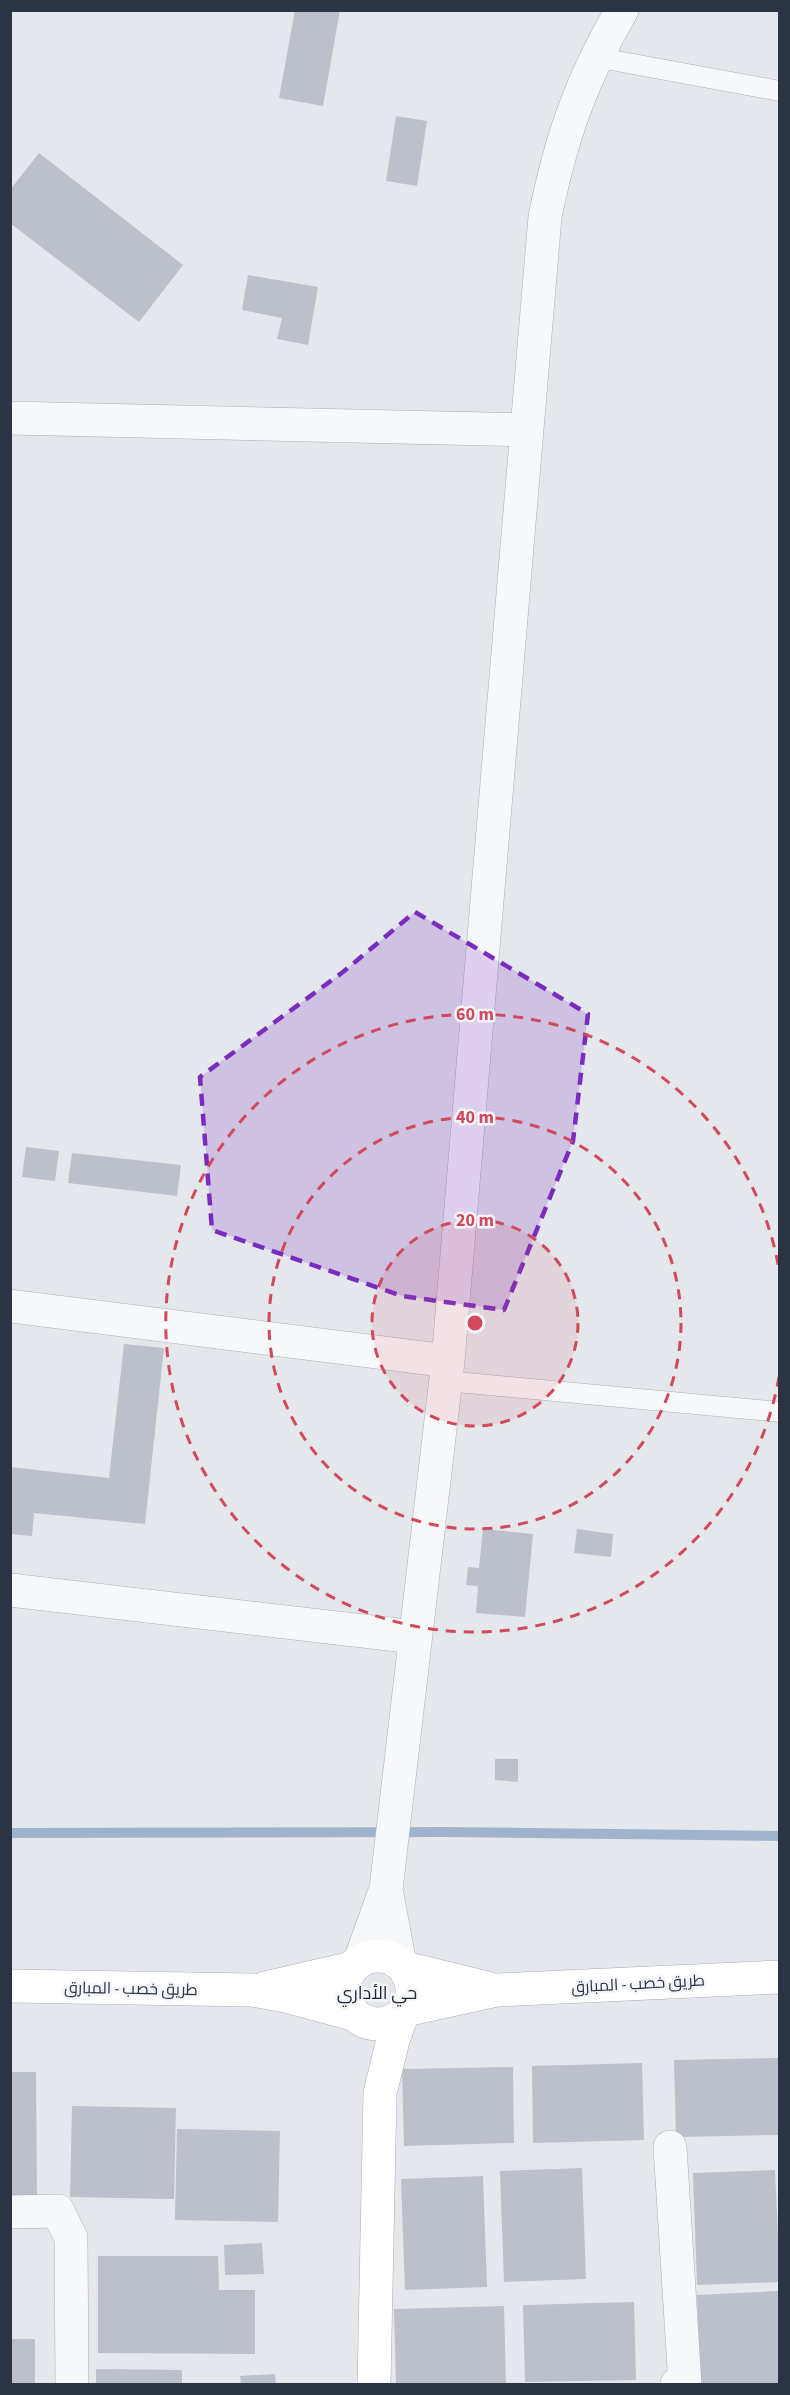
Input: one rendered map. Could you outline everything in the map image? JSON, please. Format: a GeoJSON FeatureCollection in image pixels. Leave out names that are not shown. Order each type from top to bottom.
{"type":"FeatureCollection","features":[{"type":"Feature","properties":{"kind":"main road"},"geometry":{"type":"LineString","coordinates":[[374,2385],[381,2093],[393,2040],[411,2002],[412,1984],[403,1966],[376,1955],[356,1964],[344,1986],[344,1996],[355,2015],[381,2093]]}},
{"type":"Feature","properties":{"kind":"main road","name":"طريق خصب - المبارق"},"geometry":{"type":"LineString","coordinates":[[252,1990],[356,1964]]}},
{"type":"Feature","properties":{"kind":"main road","name":"طريق خصب - المبارق"},"geometry":{"type":"LineString","coordinates":[[403,1966],[497,1990]]}},
{"type":"Feature","properties":{"kind":"main road","name":"طريق خصب - المبارق"},"geometry":{"type":"LineString","coordinates":[[404,2013],[497,1990],[780,1977]]}},
{"type":"Feature","properties":{"kind":"main road","name":"طريق خصب - المبارق"},"geometry":{"type":"LineString","coordinates":[[10,1986],[252,1990],[286,1996],[355,2015]]}},
{"type":"Feature","properties":{"kind":"main road"},"geometry":{"type":"LineString","coordinates":[[355,2015],[375,2024],[384,2024],[404,2013]]}},
{"type":"Feature","properties":{"kind":"street"},"geometry":{"type":"LineString","coordinates":[[356,1964],[386,1889],[447,1371],[545,217],[557,155],[595,57],[622,10]]}},
{"type":"Feature","properties":{"kind":"street"},"geometry":{"type":"LineString","coordinates":[[10,418],[527,430]]}},
{"type":"Feature","properties":{"kind":"street"},"geometry":{"type":"LineString","coordinates":[[10,1306],[447,1371]]}},
{"type":"Feature","properties":{"kind":"street"},"geometry":{"type":"LineString","coordinates":[[10,1590],[415,1637]]}},
{"type":"Feature","properties":{"kind":"street"},"geometry":{"type":"LineString","coordinates":[[386,1889],[403,1966]]}},
{"type":"Feature","properties":{"kind":"street"},"geometry":{"type":"LineString","coordinates":[[670,2147],[685,2384],[676,2385]]}},
{"type":"Feature","properties":{"kind":"street"},"geometry":{"type":"LineString","coordinates":[[10,2212],[58,2211],[71,2238],[72,2385]]}},
{"type":"Feature","properties":{"kind":"lane"},"geometry":{"type":"LineString","coordinates":[[595,57],[780,91]]}},
{"type":"Feature","properties":{"kind":"lane"},"geometry":{"type":"LineString","coordinates":[[447,1371],[780,1412]]}},
{"type":"Feature","properties":{"kind":"highlighted area"},"geometry":{"type":"Polygon","coordinates":[[[415,912],[588,1014],[573,1141],[504,1310],[402,1296],[212,1230],[200,1077],[343,972],[415,912]]]}},
{"type":"Feature","properties":{"kind":"building"},"geometry":{"type":"Polygon","coordinates":[[[295,10],[340,10],[323,106],[279,98],[295,10]]]}},
{"type":"Feature","properties":{"kind":"building"},"geometry":{"type":"Polygon","coordinates":[[[396,116],[427,121],[417,186],[386,181],[396,116]]]}},
{"type":"Feature","properties":{"kind":"building"},"geometry":{"type":"Polygon","coordinates":[[[39,153],[183,265],[139,322],[10,223],[10,190],[39,153]]]}},
{"type":"Feature","properties":{"kind":"building"},"geometry":{"type":"Polygon","coordinates":[[[248,275],[318,287],[308,345],[277,339],[282,318],[242,310],[248,275]]]}},
{"type":"Feature","properties":{"kind":"building"},"geometry":{"type":"Polygon","coordinates":[[[26,1147],[59,1151],[55,1181],[22,1177],[26,1147]]]}},
{"type":"Feature","properties":{"kind":"building"},"geometry":{"type":"Polygon","coordinates":[[[72,1153],[181,1165],[177,1196],[68,1183],[72,1153]]]}},
{"type":"Feature","properties":{"kind":"building"},"geometry":{"type":"Polygon","coordinates":[[[124,1344],[164,1348],[145,1524],[34,1513],[32,1536],[10,1534],[10,1467],[109,1478],[124,1344]]]}},
{"type":"Feature","properties":{"kind":"building"},"geometry":{"type":"Polygon","coordinates":[[[483,1529],[533,1534],[525,1617],[476,1613],[478,1586],[466,1585],[468,1567],[479,1568],[483,1529]]]}},
{"type":"Feature","properties":{"kind":"building"},"geometry":{"type":"Polygon","coordinates":[[[577,1529],[613,1534],[611,1557],[574,1553],[577,1529]]]}},
{"type":"Feature","properties":{"kind":"building"},"geometry":{"type":"Polygon","coordinates":[[[495,1759],[518,1759],[518,1782],[495,1780],[495,1759]]]}},
{"type":"Feature","properties":{"kind":"building"},"geometry":{"type":"Polygon","coordinates":[[[780,2058],[780,2135],[676,2137],[674,2060],[780,2058]]]}},
{"type":"Feature","properties":{"kind":"building"},"geometry":{"type":"Polygon","coordinates":[[[642,2063],[644,2140],[533,2143],[532,2066],[642,2063]]]}},
{"type":"Feature","properties":{"kind":"building"},"geometry":{"type":"Polygon","coordinates":[[[513,2067],[514,2143],[404,2146],[402,2069],[513,2067]]]}},
{"type":"Feature","properties":{"kind":"building"},"geometry":{"type":"Polygon","coordinates":[[[10,2072],[36,2072],[37,2197],[10,2196],[10,2072]]]}},
{"type":"Feature","properties":{"kind":"building"},"geometry":{"type":"Polygon","coordinates":[[[72,2106],[176,2108],[174,2199],[70,2197],[72,2106]]]}},
{"type":"Feature","properties":{"kind":"building"},"geometry":{"type":"Polygon","coordinates":[[[177,2129],[280,2131],[278,2222],[175,2220],[177,2129]]]}},
{"type":"Feature","properties":{"kind":"building"},"geometry":{"type":"Polygon","coordinates":[[[582,2168],[586,2279],[504,2282],[500,2171],[582,2168]]]}},
{"type":"Feature","properties":{"kind":"building"},"geometry":{"type":"Polygon","coordinates":[[[775,2170],[780,2282],[697,2285],[693,2173],[775,2170]]]}},
{"type":"Feature","properties":{"kind":"building"},"geometry":{"type":"Polygon","coordinates":[[[483,2176],[487,2287],[405,2290],[401,2179],[483,2176]]]}},
{"type":"Feature","properties":{"kind":"building"},"geometry":{"type":"Polygon","coordinates":[[[262,2243],[264,2274],[225,2275],[224,2245],[262,2243]]]}},
{"type":"Feature","properties":{"kind":"building"},"geometry":{"type":"Polygon","coordinates":[[[98,2256],[218,2256],[219,2290],[255,2290],[255,2354],[98,2353],[98,2256]]]}},
{"type":"Feature","properties":{"kind":"building"},"geometry":{"type":"Polygon","coordinates":[[[779,2291],[780,2384],[700,2384],[697,2295],[779,2291]]]}},
{"type":"Feature","properties":{"kind":"building"},"geometry":{"type":"Polygon","coordinates":[[[634,2302],[636,2380],[525,2382],[523,2305],[634,2302]]]}},
{"type":"Feature","properties":{"kind":"building"},"geometry":{"type":"Polygon","coordinates":[[[504,2306],[506,2384],[396,2384],[394,2309],[504,2306]]]}},
{"type":"Feature","properties":{"kind":"building"},"geometry":{"type":"Polygon","coordinates":[[[10,2339],[35,2339],[35,2384],[10,2384],[10,2339]]]}},
{"type":"Feature","properties":{"kind":"building"},"geometry":{"type":"Polygon","coordinates":[[[96,2369],[182,2370],[182,2384],[96,2384],[96,2369]]]}},
{"type":"Feature","properties":{"kind":"building"},"geometry":{"type":"Polygon","coordinates":[[[275,2374],[276,2384],[241,2384],[240,2376],[275,2374]]]}},
{"type":"Feature","properties":{"kind":"waterway"},"geometry":{"type":"LineString","coordinates":[[10,1833],[444,1832],[780,1836]]}},
{"type":"Feature","properties":{"kind":"district","name":"حي الأداري"},"geometry":{"type":"Point","coordinates":[377,1993]}}]}
